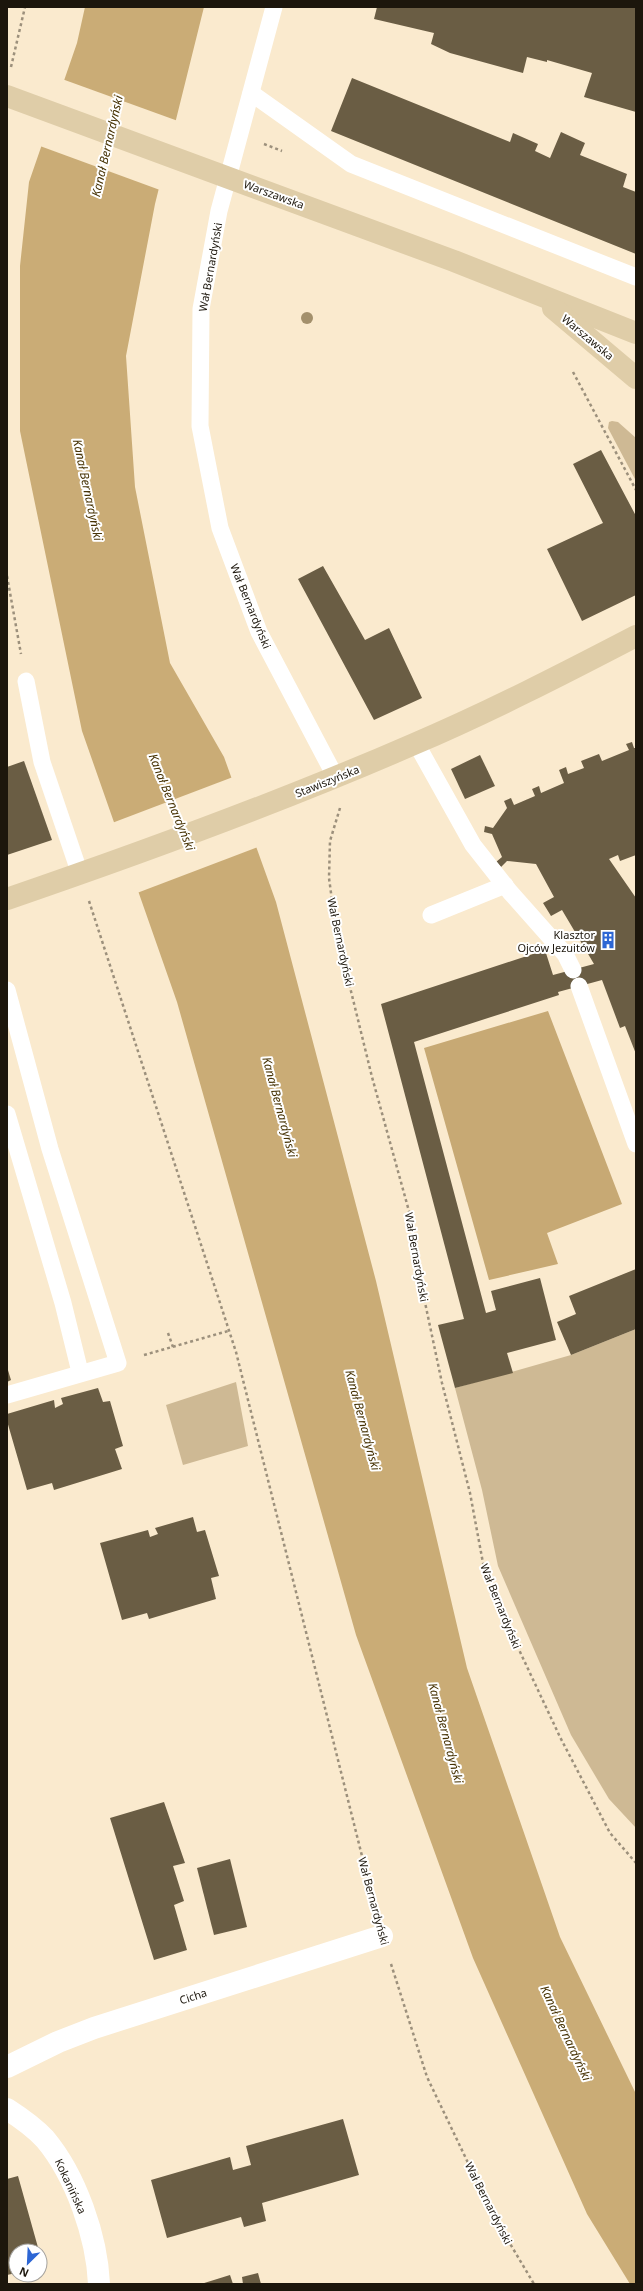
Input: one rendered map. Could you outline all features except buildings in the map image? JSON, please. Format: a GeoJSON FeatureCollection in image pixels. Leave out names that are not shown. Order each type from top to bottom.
{"type":"FeatureCollection","features":[{"type":"Feature","properties":{"kind":"street","name":"Warszawska"},"geometry":{"type":"LineString","coordinates":[[7,96],[454,261],[540,297],[636,333]]}},
{"type":"Feature","properties":{"kind":"street","name":"Warszawska"},"geometry":{"type":"LineString","coordinates":[[540,297],[636,378]]}},
{"type":"Feature","properties":{"kind":"street","name":"Stawiszyńska"},"geometry":{"type":"LineString","coordinates":[[7,899],[86,872],[336,778],[416,744],[636,636]]}},
{"type":"Feature","properties":{"kind":"street","name":"Cicha"},"geometry":{"type":"LineString","coordinates":[[7,2067],[58,2042],[94,2028],[382,1936]]}},
{"type":"Feature","properties":{"kind":"street","name":"Kokanińska"},"geometry":{"type":"LineString","coordinates":[[7,2109],[27,2122],[45,2140],[61,2160],[86,2219],[98,2259],[99,2284]]}},
{"type":"Feature","properties":{"kind":"lane","name":"Wał Bernardyński"},"geometry":{"type":"LineString","coordinates":[[274,7],[219,211],[201,309],[200,426],[220,528],[259,632],[336,778]]}},
{"type":"Feature","properties":{"kind":"lane"},"geometry":{"type":"LineString","coordinates":[[251,93],[351,164],[636,278]]}},
{"type":"Feature","properties":{"kind":"lane"},"geometry":{"type":"LineString","coordinates":[[26,681],[42,762],[86,872]]}},
{"type":"Feature","properties":{"kind":"lane"},"geometry":{"type":"LineString","coordinates":[[416,744],[473,845],[505,885],[565,954],[573,970]]}},
{"type":"Feature","properties":{"kind":"lane"},"geometry":{"type":"LineString","coordinates":[[431,915],[505,885]]}},
{"type":"Feature","properties":{"kind":"lane"},"geometry":{"type":"LineString","coordinates":[[579,986],[636,1144]]}},
{"type":"Feature","properties":{"kind":"lane"},"geometry":{"type":"LineString","coordinates":[[7,990],[50,1149],[118,1363],[80,1372],[7,1395]]}},
{"type":"Feature","properties":{"kind":"lane"},"geometry":{"type":"LineString","coordinates":[[7,1114],[63,1303],[80,1372]]}},
{"type":"Feature","properties":{"kind":"path"},"geometry":{"type":"LineString","coordinates":[[10,69],[25,7]]}},
{"type":"Feature","properties":{"kind":"path"},"geometry":{"type":"LineString","coordinates":[[573,372],[636,490]]}},
{"type":"Feature","properties":{"kind":"path"},"geometry":{"type":"LineString","coordinates":[[7,576],[26,681]]}},
{"type":"Feature","properties":{"kind":"path","name":"Wał Bernardyński"},"geometry":{"type":"LineString","coordinates":[[336,778],[341,805],[330,841],[329,878],[336,930],[372,1077],[415,1233],[423,1293],[442,1383],[470,1493],[483,1563],[506,1622],[560,1737],[610,1833],[636,1864]]}},
{"type":"Feature","properties":{"kind":"path","name":"Wał Bernardyński"},"geometry":{"type":"LineString","coordinates":[[86,872],[228,1330],[382,1936],[427,2077],[493,2215],[534,2284]]}},
{"type":"Feature","properties":{"kind":"path"},"geometry":{"type":"LineString","coordinates":[[118,1363],[228,1330]]}},
{"type":"Feature","properties":{"kind":"path"},"geometry":{"type":"LineString","coordinates":[[168,1333],[173,1347]]}},
{"type":"Feature","properties":{"kind":"shaded area"},"geometry":{"type":"Polygon","coordinates":[[[609,422],[618,422],[636,438],[636,481],[608,428],[609,422]]]}},
{"type":"Feature","properties":{"kind":"shaded area"},"geometry":{"type":"Polygon","coordinates":[[[548,1011],[622,1204],[547,1233],[558,1264],[489,1280],[424,1048],[548,1011]]]}},
{"type":"Feature","properties":{"kind":"shaded area"},"geometry":{"type":"Polygon","coordinates":[[[636,1329],[636,1828],[609,1799],[571,1735],[498,1566],[482,1490],[455,1388],[571,1355],[636,1329]]]}},
{"type":"Feature","properties":{"kind":"shaded area"},"geometry":{"type":"Polygon","coordinates":[[[236,1382],[248,1446],[183,1465],[166,1405],[236,1382]]]}},
{"type":"Feature","properties":{"kind":"water","name":"Kanał Bernardyński"},"geometry":{"type":"Polygon","coordinates":[[[85,7],[204,7],[155,204],[126,356],[135,487],[170,663],[224,757],[276,902],[376,1281],[467,1668],[560,1937],[636,2094],[636,2284],[630,2284],[587,2214],[473,1958],[356,1635],[177,1002],[82,731],[20,431],[20,266],[29,182],[77,43],[85,7]]]}},
{"type":"Feature","properties":{"kind":"pier"},"geometry":{"type":"Polygon","coordinates":[[[62,79],[178,121],[160,190],[40,146],[62,79]]]}},
{"type":"Feature","properties":{"kind":"pier"},"geometry":{"type":"Polygon","coordinates":[[[233,777],[258,847],[137,893],[112,823],[233,777]]]}},
{"type":"Feature","properties":{"kind":"place","name":"Klasztor Ojców Jezuitów"},"geometry":{"type":"Point","coordinates":[608,940]}}]}
